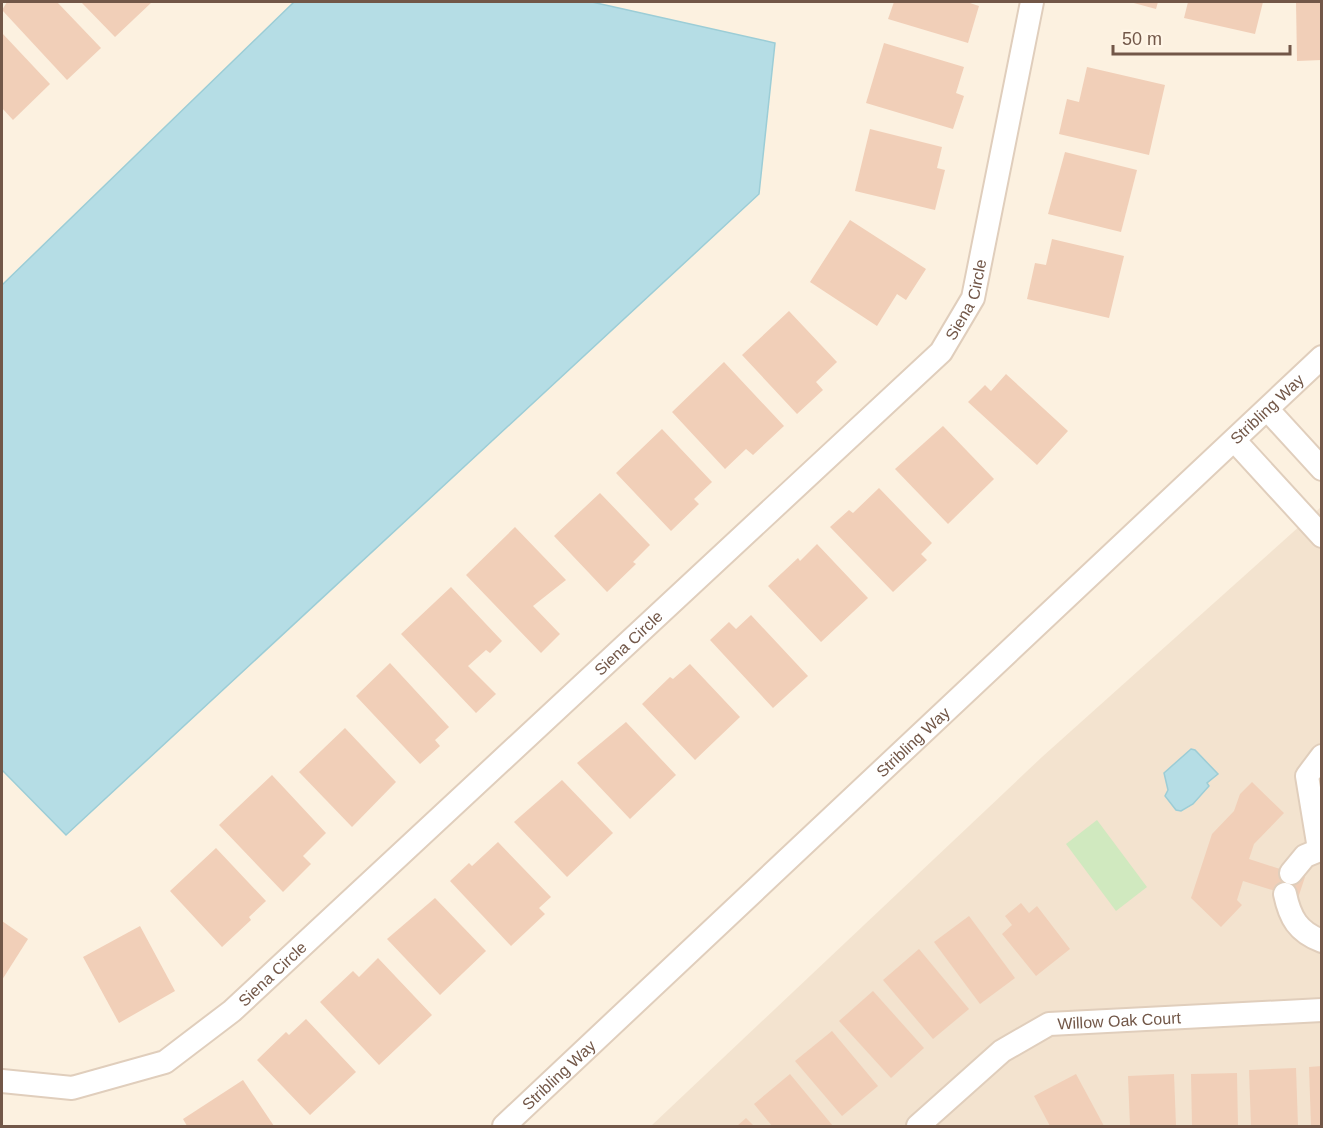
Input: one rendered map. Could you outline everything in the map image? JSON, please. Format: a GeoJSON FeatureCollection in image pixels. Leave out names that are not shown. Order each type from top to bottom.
{"type":"FeatureCollection","features":[{"type":"Feature","properties":{"kind":"street","name":"Siena Circle"},"geometry":{"type":"LineString","coordinates":[[2,1081],[72,1088],[165,1062],[182,1050],[241,1002],[941,352],[973,298],[1032,2]]}},
{"type":"Feature","properties":{"kind":"street","name":"Stribling Way"},"geometry":{"type":"LineString","coordinates":[[504,1126],[1322,357]]}},
{"type":"Feature","properties":{"kind":"street"},"geometry":{"type":"LineString","coordinates":[[1268,410],[1322,469]]}},
{"type":"Feature","properties":{"kind":"street"},"geometry":{"type":"LineString","coordinates":[[1235,441],[1322,536]]}},
{"type":"Feature","properties":{"kind":"street"},"geometry":{"type":"LineString","coordinates":[[1322,756],[1307,776],[1320,849],[1305,856],[1288,883],[1289,912],[1297,926],[1308,936],[1322,941]]}},
{"type":"Feature","properties":{"kind":"street","name":"Willow Oak Court"},"geometry":{"type":"LineString","coordinates":[[918,1126],[1002,1051],[1049,1024],[1322,1010]]}},
{"type":"Feature","properties":{"kind":"shaded area"},"geometry":{"type":"Polygon","coordinates":[[[1321,507],[1321,1126],[651,1126],[1042,757],[1321,507]]]}},
{"type":"Feature","properties":{"kind":"green space"},"geometry":{"type":"Polygon","coordinates":[[[1097,820],[1147,887],[1116,911],[1066,844],[1097,820]]]}},
{"type":"Feature","properties":{"kind":"water"},"geometry":{"type":"Polygon","coordinates":[[[294,2],[592,2],[775,43],[759,194],[66,835],[2,770],[2,285],[294,2]]]}},
{"type":"Feature","properties":{"kind":"water"},"geometry":{"type":"Polygon","coordinates":[[[1191,749],[1195,750],[1218,774],[1207,783],[1209,786],[1193,804],[1181,811],[1176,810],[1165,796],[1168,790],[1164,773],[1191,749]]]}},
{"type":"Feature","properties":{"kind":"building"},"geometry":{"type":"Polygon","coordinates":[[[7,2],[57,2],[101,48],[67,80],[2,10],[7,2]]]}},
{"type":"Feature","properties":{"kind":"building"},"geometry":{"type":"Polygon","coordinates":[[[81,2],[152,2],[115,37],[81,2]]]}},
{"type":"Feature","properties":{"kind":"building"},"geometry":{"type":"Polygon","coordinates":[[[894,2],[967,2],[979,6],[968,43],[888,19],[894,2]]]}},
{"type":"Feature","properties":{"kind":"building"},"geometry":{"type":"Polygon","coordinates":[[[1130,2],[1158,2],[1156,9],[1130,2]]]}},
{"type":"Feature","properties":{"kind":"building"},"geometry":{"type":"Polygon","coordinates":[[[1188,2],[1263,2],[1255,34],[1184,18],[1188,2]]]}},
{"type":"Feature","properties":{"kind":"building"},"geometry":{"type":"Polygon","coordinates":[[[1296,2],[1322,2],[1322,60],[1297,61],[1296,2]]]}},
{"type":"Feature","properties":{"kind":"building"},"geometry":{"type":"Polygon","coordinates":[[[2,33],[50,84],[13,120],[2,108],[2,33]]]}},
{"type":"Feature","properties":{"kind":"building"},"geometry":{"type":"Polygon","coordinates":[[[884,43],[964,67],[956,93],[964,96],[953,129],[866,103],[884,43]]]}},
{"type":"Feature","properties":{"kind":"building"},"geometry":{"type":"Polygon","coordinates":[[[1087,67],[1165,85],[1149,155],[1059,134],[1067,99],[1079,102],[1087,67]]]}},
{"type":"Feature","properties":{"kind":"building"},"geometry":{"type":"Polygon","coordinates":[[[870,129],[942,147],[937,168],[945,170],[935,210],[855,191],[870,129]]]}},
{"type":"Feature","properties":{"kind":"building"},"geometry":{"type":"Polygon","coordinates":[[[1065,152],[1137,170],[1121,232],[1048,214],[1065,152]]]}},
{"type":"Feature","properties":{"kind":"building"},"geometry":{"type":"Polygon","coordinates":[[[850,220],[926,269],[906,300],[897,294],[877,326],[810,282],[850,220]]]}},
{"type":"Feature","properties":{"kind":"building"},"geometry":{"type":"Polygon","coordinates":[[[1052,239],[1124,256],[1109,318],[1027,299],[1035,263],[1046,265],[1052,239]]]}},
{"type":"Feature","properties":{"kind":"building"},"geometry":{"type":"Polygon","coordinates":[[[789,311],[837,362],[816,382],[823,390],[797,414],[742,355],[789,311]]]}},
{"type":"Feature","properties":{"kind":"building"},"geometry":{"type":"Polygon","coordinates":[[[724,362],[784,426],[753,455],[746,449],[725,469],[672,412],[724,362]]]}},
{"type":"Feature","properties":{"kind":"building"},"geometry":{"type":"Polygon","coordinates":[[[1006,374],[1068,431],[1037,465],[968,402],[985,385],[991,391],[1006,374]]]}},
{"type":"Feature","properties":{"kind":"building"},"geometry":{"type":"Polygon","coordinates":[[[943,426],[994,479],[948,524],[895,469],[943,426]]]}},
{"type":"Feature","properties":{"kind":"building"},"geometry":{"type":"Polygon","coordinates":[[[662,429],[712,482],[694,499],[699,504],[671,531],[616,473],[662,429]]]}},
{"type":"Feature","properties":{"kind":"building"},"geometry":{"type":"Polygon","coordinates":[[[879,488],[932,543],[921,554],[927,560],[893,592],[830,527],[849,510],[853,513],[879,488]]]}},
{"type":"Feature","properties":{"kind":"building"},"geometry":{"type":"Polygon","coordinates":[[[600,493],[650,545],[633,562],[636,564],[607,592],[554,536],[600,493]]]}},
{"type":"Feature","properties":{"kind":"building"},"geometry":{"type":"Polygon","coordinates":[[[515,527],[566,580],[533,606],[560,634],[541,653],[466,575],[515,527]]]}},
{"type":"Feature","properties":{"kind":"building"},"geometry":{"type":"Polygon","coordinates":[[[817,544],[868,598],[821,642],[768,586],[798,558],[800,561],[817,544]]]}},
{"type":"Feature","properties":{"kind":"building"},"geometry":{"type":"Polygon","coordinates":[[[451,587],[502,641],[490,653],[486,650],[468,666],[496,694],[476,713],[401,634],[451,587]]]}},
{"type":"Feature","properties":{"kind":"building"},"geometry":{"type":"Polygon","coordinates":[[[751,615],[808,676],[773,708],[710,640],[729,622],[736,629],[751,615]]]}},
{"type":"Feature","properties":{"kind":"building"},"geometry":{"type":"Polygon","coordinates":[[[390,663],[449,727],[435,740],[440,746],[420,764],[356,696],[390,663]]]}},
{"type":"Feature","properties":{"kind":"building"},"geometry":{"type":"Polygon","coordinates":[[[690,664],[740,717],[695,760],[642,704],[670,677],[673,679],[690,664]]]}},
{"type":"Feature","properties":{"kind":"building"},"geometry":{"type":"Polygon","coordinates":[[[626,722],[676,775],[630,819],[577,763],[626,722]]]}},
{"type":"Feature","properties":{"kind":"building"},"geometry":{"type":"Polygon","coordinates":[[[345,728],[396,782],[352,827],[299,772],[345,728]]]}},
{"type":"Feature","properties":{"kind":"building"},"geometry":{"type":"Polygon","coordinates":[[[272,775],[326,833],[303,856],[311,864],[283,892],[219,825],[272,775]]]}},
{"type":"Feature","properties":{"kind":"building"},"geometry":{"type":"Polygon","coordinates":[[[562,780],[613,833],[567,877],[514,822],[562,780]]]}},
{"type":"Feature","properties":{"kind":"building"},"geometry":{"type":"Polygon","coordinates":[[[1252,782],[1284,813],[1254,844],[1249,859],[1305,877],[1298,898],[1243,881],[1237,900],[1242,905],[1221,927],[1191,898],[1212,834],[1234,811],[1240,794],[1252,782]]]}},
{"type":"Feature","properties":{"kind":"building"},"geometry":{"type":"Polygon","coordinates":[[[498,842],[551,897],[539,908],[545,914],[511,946],[450,881],[469,863],[472,866],[498,842]]]}},
{"type":"Feature","properties":{"kind":"building"},"geometry":{"type":"Polygon","coordinates":[[[216,848],[266,901],[249,917],[251,920],[222,947],[170,891],[216,848]]]}},
{"type":"Feature","properties":{"kind":"building"},"geometry":{"type":"Polygon","coordinates":[[[435,898],[486,951],[440,995],[387,939],[435,898]]]}},
{"type":"Feature","properties":{"kind":"building"},"geometry":{"type":"Polygon","coordinates":[[[1021,903],[1029,913],[1037,906],[1070,949],[1036,976],[1002,934],[1012,925],[1005,916],[1021,903]]]}},
{"type":"Feature","properties":{"kind":"building"},"geometry":{"type":"Polygon","coordinates":[[[969,916],[1015,978],[980,1004],[934,942],[969,916]]]}},
{"type":"Feature","properties":{"kind":"building"},"geometry":{"type":"Polygon","coordinates":[[[2,921],[28,939],[2,980],[2,921]]]}},
{"type":"Feature","properties":{"kind":"building"},"geometry":{"type":"Polygon","coordinates":[[[140,926],[175,991],[119,1023],[83,957],[140,926]]]}},
{"type":"Feature","properties":{"kind":"building"},"geometry":{"type":"Polygon","coordinates":[[[919,949],[969,1009],[933,1039],[883,980],[919,949]]]}},
{"type":"Feature","properties":{"kind":"building"},"geometry":{"type":"Polygon","coordinates":[[[378,958],[432,1015],[379,1065],[320,1002],[353,971],[359,977],[378,958]]]}},
{"type":"Feature","properties":{"kind":"building"},"geometry":{"type":"Polygon","coordinates":[[[873,991],[924,1048],[891,1078],[839,1021],[873,991]]]}},
{"type":"Feature","properties":{"kind":"building"},"geometry":{"type":"Polygon","coordinates":[[[306,1019],[356,1072],[310,1115],[257,1060],[286,1032],[289,1035],[306,1019]]]}},
{"type":"Feature","properties":{"kind":"building"},"geometry":{"type":"Polygon","coordinates":[[[832,1031],[878,1086],[842,1116],[795,1061],[832,1031]]]}},
{"type":"Feature","properties":{"kind":"building"},"geometry":{"type":"Polygon","coordinates":[[[1322,1066],[1322,1126],[1311,1126],[1309,1067],[1322,1066]]]}},
{"type":"Feature","properties":{"kind":"building"},"geometry":{"type":"Polygon","coordinates":[[[1296,1068],[1298,1126],[1251,1126],[1249,1070],[1296,1068]]]}},
{"type":"Feature","properties":{"kind":"building"},"geometry":{"type":"Polygon","coordinates":[[[1237,1073],[1238,1126],[1192,1126],[1191,1074],[1237,1073]]]}},
{"type":"Feature","properties":{"kind":"building"},"geometry":{"type":"Polygon","coordinates":[[[790,1074],[833,1126],[772,1126],[754,1104],[790,1074]]]}},
{"type":"Feature","properties":{"kind":"building"},"geometry":{"type":"Polygon","coordinates":[[[1076,1074],[1104,1126],[1050,1126],[1034,1096],[1076,1074]]]}},
{"type":"Feature","properties":{"kind":"building"},"geometry":{"type":"Polygon","coordinates":[[[1174,1074],[1176,1126],[1130,1126],[1128,1076],[1174,1074]]]}},
{"type":"Feature","properties":{"kind":"building"},"geometry":{"type":"Polygon","coordinates":[[[243,1080],[274,1126],[187,1126],[183,1119],[243,1080]]]}},
{"type":"Feature","properties":{"kind":"building"},"geometry":{"type":"Polygon","coordinates":[[[746,1118],[754,1126],[737,1126],[746,1118]]]}}]}
